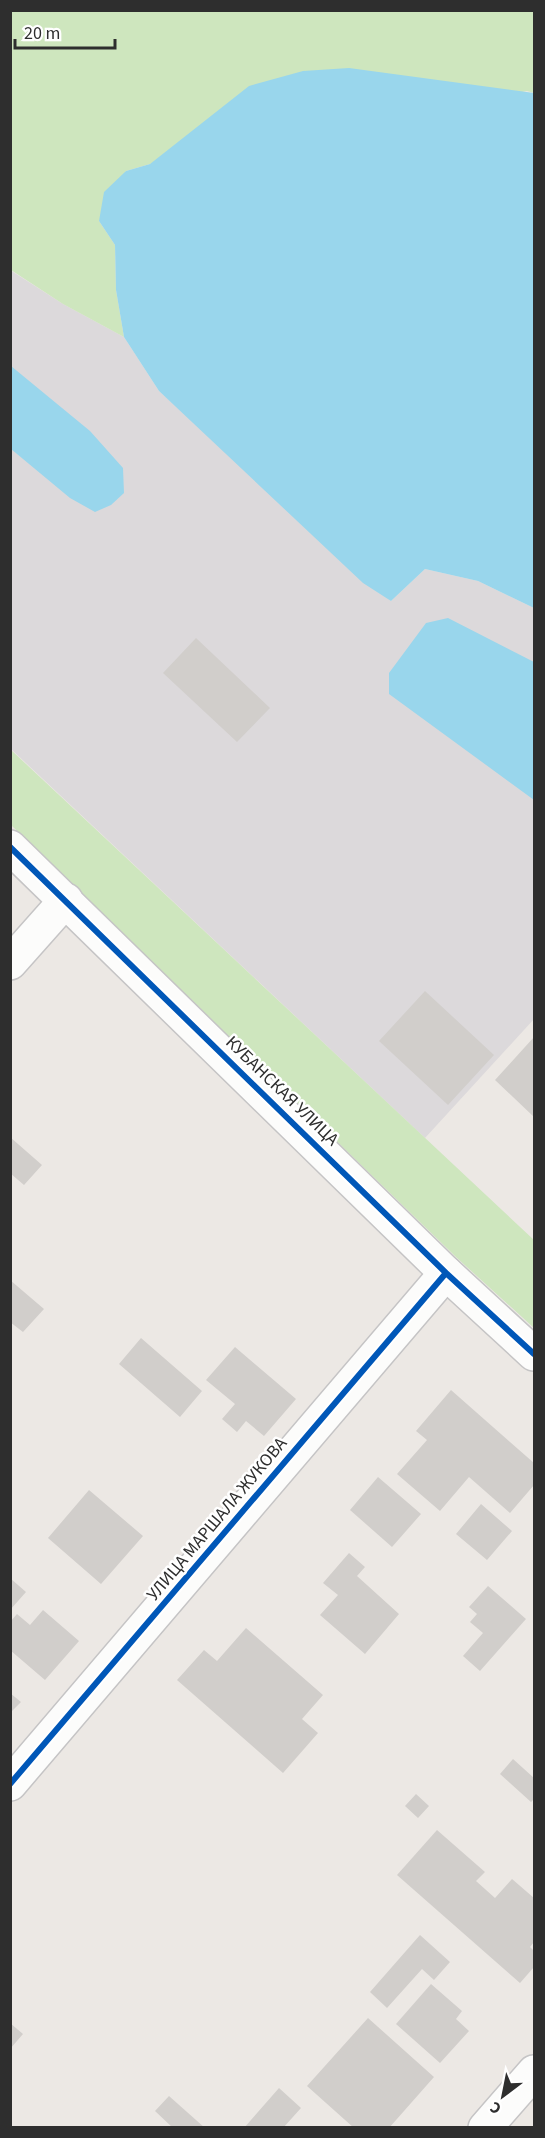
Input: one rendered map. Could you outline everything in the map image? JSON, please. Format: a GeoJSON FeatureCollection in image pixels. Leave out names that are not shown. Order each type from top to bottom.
{"type":"FeatureCollection","features":[{"type":"Feature","properties":{"kind":"street","name":"КУБАНСКАЯ УЛИЦА"},"geometry":{"type":"LineString","coordinates":[[10,847],[446,1273],[534,1354]]}},
{"type":"Feature","properties":{"kind":"street"},"geometry":{"type":"LineString","coordinates":[[10,963],[66,900]]}},
{"type":"Feature","properties":{"kind":"street","name":"УЛИЦА МАРШАЛА ЖУКОВА"},"geometry":{"type":"LineString","coordinates":[[10,1785],[446,1273]]}},
{"type":"Feature","properties":{"kind":"street"},"geometry":{"type":"LineString","coordinates":[[488,2127],[534,2072]]}},
{"type":"Feature","properties":{"kind":"shaded area"},"geometry":{"type":"Polygon","coordinates":[[[10,270],[63,304],[124,337],[159,391],[391,601],[425,569],[478,581],[534,608],[534,1019],[425,1138],[11,749],[10,270]]]}},
{"type":"Feature","properties":{"kind":"green space"},"geometry":{"type":"Polygon","coordinates":[[[10,11],[534,11],[534,93],[527,91],[150,164],[126,171],[99,221],[115,245],[116,290],[124,337],[63,304],[11,270],[10,11]]]}},
{"type":"Feature","properties":{"kind":"green space"},"geometry":{"type":"Polygon","coordinates":[[[10,749],[534,1240],[534,1328],[457,1258],[11,825],[10,749]]]}},
{"type":"Feature","properties":{"kind":"water"},"geometry":{"type":"Polygon","coordinates":[[[349,68],[534,93],[534,608],[478,581],[425,569],[391,601],[363,583],[159,391],[124,337],[116,290],[115,245],[99,221],[104,192],[126,171],[150,164],[249,86],[303,71],[349,68]]]}},
{"type":"Feature","properties":{"kind":"water"},"geometry":{"type":"Polygon","coordinates":[[[11,366],[90,431],[123,468],[124,493],[111,505],[95,512],[70,498],[11,449],[11,366]]]}},
{"type":"Feature","properties":{"kind":"water"},"geometry":{"type":"Polygon","coordinates":[[[448,618],[534,662],[534,800],[389,694],[389,673],[426,623],[448,618]]]}},
{"type":"Feature","properties":{"kind":"building"},"geometry":{"type":"Polygon","coordinates":[[[196,638],[270,708],[237,742],[163,673],[196,638]]]}},
{"type":"Feature","properties":{"kind":"building"},"geometry":{"type":"Polygon","coordinates":[[[425,991],[494,1055],[448,1105],[379,1041],[425,991]]]}},
{"type":"Feature","properties":{"kind":"building"},"geometry":{"type":"Polygon","coordinates":[[[534,1037],[534,1117],[495,1080],[534,1037]]]}},
{"type":"Feature","properties":{"kind":"building"},"geometry":{"type":"Polygon","coordinates":[[[10,1137],[42,1165],[24,1185],[10,1173],[10,1137]]]}},
{"type":"Feature","properties":{"kind":"building"},"geometry":{"type":"Polygon","coordinates":[[[10,1280],[44,1309],[23,1332],[10,1322],[10,1280]]]}},
{"type":"Feature","properties":{"kind":"building"},"geometry":{"type":"Polygon","coordinates":[[[141,1338],[202,1391],[180,1417],[119,1364],[141,1338]]]}},
{"type":"Feature","properties":{"kind":"building"},"geometry":{"type":"Polygon","coordinates":[[[235,1347],[296,1399],[264,1436],[246,1421],[237,1432],[222,1419],[235,1404],[206,1380],[235,1347]]]}},
{"type":"Feature","properties":{"kind":"building"},"geometry":{"type":"Polygon","coordinates":[[[451,1390],[534,1463],[534,1485],[510,1513],[469,1477],[440,1511],[397,1474],[427,1440],[416,1431],[451,1390]]]}},
{"type":"Feature","properties":{"kind":"building"},"geometry":{"type":"Polygon","coordinates":[[[378,1477],[421,1514],[392,1547],[350,1510],[378,1477]]]}},
{"type":"Feature","properties":{"kind":"building"},"geometry":{"type":"Polygon","coordinates":[[[89,1490],[143,1536],[101,1584],[48,1538],[89,1490]]]}},
{"type":"Feature","properties":{"kind":"building"},"geometry":{"type":"Polygon","coordinates":[[[481,1504],[512,1531],[487,1560],[456,1534],[481,1504]]]}},
{"type":"Feature","properties":{"kind":"building"},"geometry":{"type":"Polygon","coordinates":[[[349,1553],[365,1567],[357,1576],[399,1614],[365,1654],[320,1615],[338,1595],[323,1583],[349,1553]]]}},
{"type":"Feature","properties":{"kind":"building"},"geometry":{"type":"Polygon","coordinates":[[[10,1578],[26,1592],[10,1610],[10,1578]]]}},
{"type":"Feature","properties":{"kind":"building"},"geometry":{"type":"Polygon","coordinates":[[[488,1586],[526,1619],[480,1671],[463,1656],[483,1633],[470,1622],[477,1614],[469,1607],[488,1586]]]}},
{"type":"Feature","properties":{"kind":"building"},"geometry":{"type":"Polygon","coordinates":[[[43,1610],[79,1641],[45,1680],[10,1650],[10,1622],[17,1614],[30,1625],[43,1610]]]}},
{"type":"Feature","properties":{"kind":"building"},"geometry":{"type":"Polygon","coordinates":[[[246,1628],[323,1695],[302,1719],[318,1733],[283,1773],[177,1680],[204,1650],[217,1661],[246,1628]]]}},
{"type":"Feature","properties":{"kind":"building"},"geometry":{"type":"Polygon","coordinates":[[[10,1693],[21,1702],[10,1713],[10,1693]]]}},
{"type":"Feature","properties":{"kind":"building"},"geometry":{"type":"Polygon","coordinates":[[[513,1759],[534,1778],[534,1799],[531,1802],[500,1774],[513,1759]]]}},
{"type":"Feature","properties":{"kind":"building"},"geometry":{"type":"Polygon","coordinates":[[[416,1794],[429,1806],[418,1818],[405,1806],[416,1794]]]}},
{"type":"Feature","properties":{"kind":"building"},"geometry":{"type":"Polygon","coordinates":[[[437,1830],[485,1872],[476,1881],[495,1898],[512,1879],[534,1898],[534,1942],[530,1947],[534,1951],[534,1967],[520,1983],[397,1875],[437,1830]]]}},
{"type":"Feature","properties":{"kind":"building"},"geometry":{"type":"Polygon","coordinates":[[[420,1935],[450,1962],[434,1980],[422,1969],[387,2008],[370,1992],[420,1935]]]}},
{"type":"Feature","properties":{"kind":"building"},"geometry":{"type":"Polygon","coordinates":[[[431,1984],[462,2011],[456,2019],[469,2031],[440,2063],[396,2024],[431,1984]]]}},
{"type":"Feature","properties":{"kind":"building"},"geometry":{"type":"Polygon","coordinates":[[[368,2018],[434,2077],[389,2128],[354,2128],[307,2086],[368,2018]]]}},
{"type":"Feature","properties":{"kind":"building"},"geometry":{"type":"Polygon","coordinates":[[[10,2023],[23,2034],[10,2049],[10,2023]]]}},
{"type":"Feature","properties":{"kind":"building"},"geometry":{"type":"Polygon","coordinates":[[[279,2088],[301,2108],[283,2128],[244,2128],[279,2088]]]}},
{"type":"Feature","properties":{"kind":"building"},"geometry":{"type":"Polygon","coordinates":[[[169,2096],[205,2128],[173,2128],[155,2111],[169,2096]]]}},
{"type":"Feature","properties":{"kind":"cycle path"},"geometry":{"type":"LineString","coordinates":[[10,847],[446,1273],[534,1354]]}},
{"type":"Feature","properties":{"kind":"cycle path"},"geometry":{"type":"LineString","coordinates":[[10,1784],[446,1273]]}}]}
